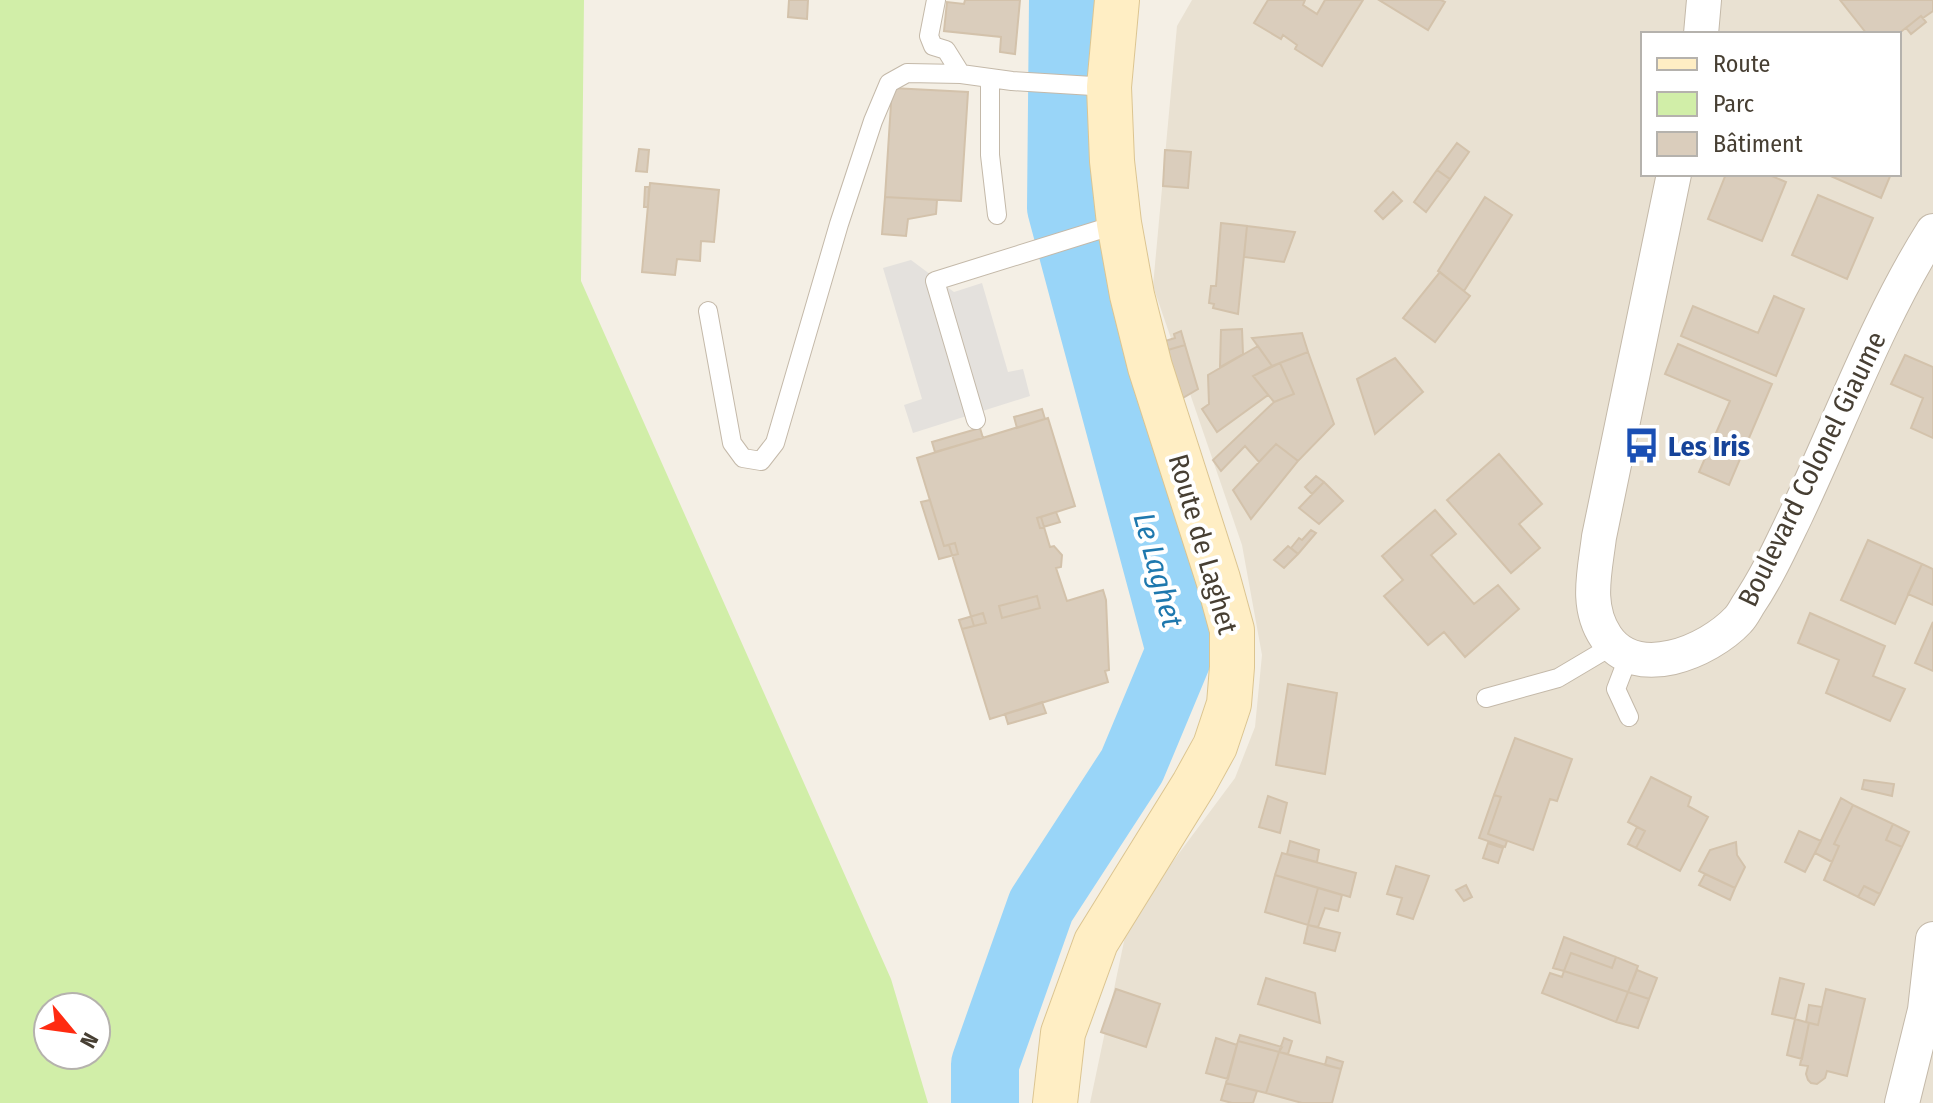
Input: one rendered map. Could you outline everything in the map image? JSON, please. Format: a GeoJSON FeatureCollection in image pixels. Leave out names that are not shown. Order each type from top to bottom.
{"type":"FeatureCollection","features":[{"type":"Feature","properties":{"kind":"main road","name":"Route de Laghet"},"geometry":{"type":"LineString","coordinates":[[1055,1103],[1063,1033],[1091,954],[1215,746],[1229,704],[1232,667],[1232,630],[1218,579],[1150,367],[1132,295],[1109,226],[1112,161],[1099,86],[1117,0]]}},
{"type":"Feature","properties":{"kind":"street"},"geometry":{"type":"LineString","coordinates":[[1620,650],[1598,625],[1592,606],[1597,552],[1674,176]]}},
{"type":"Feature","properties":{"kind":"street","name":"Boulevard Colonel Giaume"},"geometry":{"type":"LineString","coordinates":[[1620,650],[1648,661],[1693,652],[1738,620],[1780,548],[1889,310],[1933,231]]}},
{"type":"Feature","properties":{"kind":"street"},"geometry":{"type":"LineString","coordinates":[[1902,1103],[1925,1010],[1933,939]]}},
{"type":"Feature","properties":{"kind":"lane"},"geometry":{"type":"LineString","coordinates":[[936,0],[929,36],[933,46],[946,50],[961,74]]}},
{"type":"Feature","properties":{"kind":"lane"},"geometry":{"type":"LineString","coordinates":[[708,311],[732,443],[743,458],[761,461],[775,443],[839,224],[889,83],[907,73],[961,74],[1012,81],[1099,86]]}},
{"type":"Feature","properties":{"kind":"lane"},"geometry":{"type":"LineString","coordinates":[[990,78],[990,155],[997,215]]}},
{"type":"Feature","properties":{"kind":"lane"},"geometry":{"type":"LineString","coordinates":[[976,420],[935,281],[1109,226]]}},
{"type":"Feature","properties":{"kind":"lane"},"geometry":{"type":"LineString","coordinates":[[1486,698],[1558,678],[1620,650]]}},
{"type":"Feature","properties":{"kind":"lane"},"geometry":{"type":"LineString","coordinates":[[1620,650],[1616,689],[1629,717]]}},
{"type":"Feature","properties":{"kind":"shaded area"},"geometry":{"type":"Polygon","coordinates":[[[1192,0],[1933,0],[1933,1103],[1090,1103],[1126,932],[1171,864],[1235,778],[1255,727],[1262,655],[1242,545],[1153,286],[1177,26],[1192,0]]]}},
{"type":"Feature","properties":{"kind":"shaded area"},"geometry":{"type":"Polygon","coordinates":[[[911,260],[954,292],[982,283],[1008,372],[1023,369],[1030,396],[913,433],[904,405],[922,399],[883,268],[911,260]]]}},
{"type":"Feature","properties":{"kind":"green space"},"geometry":{"type":"Polygon","coordinates":[[[0,0],[584,0],[581,281],[891,979],[928,1103],[0,1103],[0,0]]]}},
{"type":"Feature","properties":{"kind":"building"},"geometry":{"type":"Polygon","coordinates":[[[789,0],[808,0],[807,19],[788,17],[789,0]]]}},
{"type":"Feature","properties":{"kind":"building"},"geometry":{"type":"Polygon","coordinates":[[[965,0],[1020,0],[1015,54],[1000,52],[1001,37],[944,31],[947,2],[964,4],[965,0]]]}},
{"type":"Feature","properties":{"kind":"building"},"geometry":{"type":"Polygon","coordinates":[[[1268,0],[1305,0],[1303,5],[1317,14],[1325,0],[1363,0],[1322,66],[1295,49],[1297,45],[1283,35],[1281,39],[1254,23],[1268,0]]]}},
{"type":"Feature","properties":{"kind":"building"},"geometry":{"type":"Polygon","coordinates":[[[1379,0],[1441,0],[1445,2],[1428,30],[1379,0]]]}},
{"type":"Feature","properties":{"kind":"building"},"geometry":{"type":"Polygon","coordinates":[[[1840,0],[1933,0],[1933,11],[1901,32],[1865,32],[1840,0]]]}},
{"type":"Feature","properties":{"kind":"building"},"geometry":{"type":"Polygon","coordinates":[[[1921,16],[1926,22],[1911,34],[1906,28],[1921,16]]]}},
{"type":"Feature","properties":{"kind":"building"},"geometry":{"type":"Polygon","coordinates":[[[892,88],[968,92],[961,201],[885,197],[892,88]]]}},
{"type":"Feature","properties":{"kind":"building"},"geometry":{"type":"Polygon","coordinates":[[[1457,143],[1469,152],[1450,179],[1437,170],[1457,143]]]}},
{"type":"Feature","properties":{"kind":"building"},"geometry":{"type":"Polygon","coordinates":[[[639,149],[649,150],[647,172],[636,171],[639,149]]]}},
{"type":"Feature","properties":{"kind":"building"},"geometry":{"type":"Polygon","coordinates":[[[1165,150],[1191,152],[1188,188],[1163,186],[1165,150]]]}},
{"type":"Feature","properties":{"kind":"building"},"geometry":{"type":"Polygon","coordinates":[[[1437,170],[1450,179],[1426,212],[1414,202],[1437,170]]]}},
{"type":"Feature","properties":{"kind":"building"},"geometry":{"type":"Polygon","coordinates":[[[1725,176],[1772,176],[1786,182],[1762,241],[1708,219],[1725,176]]]}},
{"type":"Feature","properties":{"kind":"building"},"geometry":{"type":"Polygon","coordinates":[[[1831,176],[1890,176],[1881,198],[1831,176]]]}},
{"type":"Feature","properties":{"kind":"building"},"geometry":{"type":"Polygon","coordinates":[[[650,183],[719,190],[714,242],[701,241],[700,261],[677,259],[675,275],[642,272],[650,183]]]}},
{"type":"Feature","properties":{"kind":"building"},"geometry":{"type":"Polygon","coordinates":[[[645,187],[649,187],[648,207],[644,207],[645,187]]]}},
{"type":"Feature","properties":{"kind":"building"},"geometry":{"type":"Polygon","coordinates":[[[1393,192],[1402,201],[1383,219],[1375,211],[1393,192]]]}},
{"type":"Feature","properties":{"kind":"building"},"geometry":{"type":"Polygon","coordinates":[[[1818,195],[1873,218],[1847,279],[1792,255],[1818,195]]]}},
{"type":"Feature","properties":{"kind":"building"},"geometry":{"type":"Polygon","coordinates":[[[885,197],[937,200],[936,214],[908,219],[906,236],[882,234],[885,197]]]}},
{"type":"Feature","properties":{"kind":"building"},"geometry":{"type":"Polygon","coordinates":[[[1485,197],[1512,215],[1464,291],[1438,271],[1485,197]]]}},
{"type":"Feature","properties":{"kind":"building"},"geometry":{"type":"Polygon","coordinates":[[[1221,223],[1247,226],[1238,314],[1213,308],[1214,304],[1209,303],[1211,286],[1216,286],[1221,223]]]}},
{"type":"Feature","properties":{"kind":"building"},"geometry":{"type":"Polygon","coordinates":[[[1247,226],[1295,232],[1284,262],[1244,257],[1247,226]]]}},
{"type":"Feature","properties":{"kind":"building"},"geometry":{"type":"Polygon","coordinates":[[[1440,272],[1470,296],[1435,342],[1403,318],[1440,272]]]}},
{"type":"Feature","properties":{"kind":"building"},"geometry":{"type":"Polygon","coordinates":[[[1774,296],[1804,309],[1776,376],[1681,336],[1693,306],[1758,333],[1774,296]]]}},
{"type":"Feature","properties":{"kind":"building"},"geometry":{"type":"Polygon","coordinates":[[[1242,329],[1243,354],[1220,367],[1221,330],[1242,329]]]}},
{"type":"Feature","properties":{"kind":"building"},"geometry":{"type":"Polygon","coordinates":[[[1181,331],[1185,345],[1161,352],[1165,341],[1175,338],[1174,334],[1181,331]]]}},
{"type":"Feature","properties":{"kind":"building"},"geometry":{"type":"Polygon","coordinates":[[[1302,333],[1308,352],[1272,366],[1252,338],[1302,333]]]}},
{"type":"Feature","properties":{"kind":"building"},"geometry":{"type":"Polygon","coordinates":[[[1678,344],[1772,384],[1729,485],[1699,472],[1730,401],[1665,374],[1678,344]]]}},
{"type":"Feature","properties":{"kind":"building"},"geometry":{"type":"Polygon","coordinates":[[[1185,345],[1198,389],[1176,402],[1161,352],[1185,345]]]}},
{"type":"Feature","properties":{"kind":"building"},"geometry":{"type":"Polygon","coordinates":[[[1258,346],[1272,366],[1253,376],[1268,395],[1217,432],[1202,409],[1209,404],[1208,375],[1258,346]]]}},
{"type":"Feature","properties":{"kind":"building"},"geometry":{"type":"Polygon","coordinates":[[[1308,352],[1334,424],[1298,461],[1276,444],[1259,462],[1245,446],[1221,471],[1213,460],[1274,402],[1294,394],[1280,363],[1308,352]]]}},
{"type":"Feature","properties":{"kind":"building"},"geometry":{"type":"Polygon","coordinates":[[[1905,355],[1933,367],[1933,438],[1911,428],[1923,398],[1891,384],[1905,355]]]}},
{"type":"Feature","properties":{"kind":"building"},"geometry":{"type":"Polygon","coordinates":[[[1395,358],[1423,392],[1375,434],[1357,379],[1395,358]]]}},
{"type":"Feature","properties":{"kind":"building"},"geometry":{"type":"Polygon","coordinates":[[[1280,363],[1294,394],[1274,402],[1253,376],[1280,363]]]}},
{"type":"Feature","properties":{"kind":"building"},"geometry":{"type":"Polygon","coordinates":[[[1042,409],[1045,419],[1017,428],[1014,417],[1042,409]]]}},
{"type":"Feature","properties":{"kind":"building"},"geometry":{"type":"Polygon","coordinates":[[[1048,418],[1075,506],[1041,517],[1050,547],[1054,546],[1062,555],[1061,567],[1056,568],[1067,601],[1103,590],[1106,600],[1109,670],[1105,671],[1108,682],[990,719],[962,629],[974,626],[949,545],[944,546],[917,458],[1048,418]]]}},
{"type":"Feature","properties":{"kind":"building"},"geometry":{"type":"Polygon","coordinates":[[[980,428],[983,438],[935,452],[932,442],[980,428]]]}},
{"type":"Feature","properties":{"kind":"building"},"geometry":{"type":"Polygon","coordinates":[[[1276,444],[1298,461],[1251,519],[1233,490],[1276,444]]]}},
{"type":"Feature","properties":{"kind":"building"},"geometry":{"type":"Polygon","coordinates":[[[1499,454],[1542,504],[1519,524],[1540,548],[1511,573],[1447,500],[1499,454]]]}},
{"type":"Feature","properties":{"kind":"building"},"geometry":{"type":"Polygon","coordinates":[[[1316,476],[1324,482],[1312,494],[1305,487],[1316,476]]]}},
{"type":"Feature","properties":{"kind":"building"},"geometry":{"type":"Polygon","coordinates":[[[1324,482],[1343,501],[1319,524],[1299,508],[1324,482]]]}},
{"type":"Feature","properties":{"kind":"building"},"geometry":{"type":"Polygon","coordinates":[[[930,500],[944,546],[955,543],[958,554],[939,559],[921,502],[930,500]]]}},
{"type":"Feature","properties":{"kind":"building"},"geometry":{"type":"Polygon","coordinates":[[[1435,510],[1456,534],[1431,555],[1474,604],[1498,585],[1519,609],[1465,657],[1444,632],[1428,645],[1384,596],[1403,580],[1382,556],[1435,510]]]}},
{"type":"Feature","properties":{"kind":"building"},"geometry":{"type":"Polygon","coordinates":[[[1056,512],[1060,522],[1040,528],[1037,518],[1056,512]]]}},
{"type":"Feature","properties":{"kind":"building"},"geometry":{"type":"Polygon","coordinates":[[[1311,530],[1316,533],[1298,554],[1291,548],[1311,530]]]}},
{"type":"Feature","properties":{"kind":"building"},"geometry":{"type":"Polygon","coordinates":[[[1868,540],[1922,564],[1895,624],[1841,600],[1868,540]]]}},
{"type":"Feature","properties":{"kind":"building"},"geometry":{"type":"Polygon","coordinates":[[[1288,546],[1298,554],[1284,568],[1274,560],[1288,546]]]}},
{"type":"Feature","properties":{"kind":"building"},"geometry":{"type":"Polygon","coordinates":[[[1922,564],[1933,569],[1933,605],[1908,594],[1922,564]]]}},
{"type":"Feature","properties":{"kind":"building"},"geometry":{"type":"Polygon","coordinates":[[[1037,596],[1040,608],[1002,618],[999,606],[1037,596]]]}},
{"type":"Feature","properties":{"kind":"building"},"geometry":{"type":"Polygon","coordinates":[[[983,613],[986,623],[962,629],[959,620],[983,613]]]}},
{"type":"Feature","properties":{"kind":"building"},"geometry":{"type":"Polygon","coordinates":[[[1810,613],[1885,646],[1873,676],[1905,689],[1890,721],[1826,693],[1839,660],[1798,643],[1810,613]]]}},
{"type":"Feature","properties":{"kind":"building"},"geometry":{"type":"Polygon","coordinates":[[[1933,622],[1933,671],[1915,663],[1933,622]]]}},
{"type":"Feature","properties":{"kind":"building"},"geometry":{"type":"Polygon","coordinates":[[[1288,684],[1337,693],[1325,774],[1276,765],[1288,684]]]}},
{"type":"Feature","properties":{"kind":"building"},"geometry":{"type":"Polygon","coordinates":[[[1042,702],[1046,713],[1008,724],[1005,714],[1042,702]]]}},
{"type":"Feature","properties":{"kind":"building"},"geometry":{"type":"Polygon","coordinates":[[[1515,738],[1572,759],[1557,801],[1550,799],[1533,850],[1488,834],[1501,797],[1494,795],[1515,738]]]}},
{"type":"Feature","properties":{"kind":"building"},"geometry":{"type":"Polygon","coordinates":[[[1651,777],[1691,797],[1688,806],[1708,817],[1680,871],[1636,848],[1645,831],[1628,822],[1651,777]]]}},
{"type":"Feature","properties":{"kind":"building"},"geometry":{"type":"Polygon","coordinates":[[[1864,780],[1894,784],[1892,796],[1862,789],[1864,780]]]}},
{"type":"Feature","properties":{"kind":"building"},"geometry":{"type":"Polygon","coordinates":[[[1494,795],[1501,797],[1488,834],[1507,841],[1505,847],[1479,838],[1494,795]]]}},
{"type":"Feature","properties":{"kind":"building"},"geometry":{"type":"Polygon","coordinates":[[[1268,796],[1287,803],[1280,833],[1259,827],[1268,796]]]}},
{"type":"Feature","properties":{"kind":"building"},"geometry":{"type":"Polygon","coordinates":[[[1841,798],[1853,805],[1834,844],[1839,846],[1832,862],[1815,853],[1841,798]]]}},
{"type":"Feature","properties":{"kind":"building"},"geometry":{"type":"Polygon","coordinates":[[[1853,805],[1893,824],[1886,840],[1902,847],[1880,894],[1864,886],[1858,897],[1824,880],[1839,846],[1834,844],[1853,805]]]}},
{"type":"Feature","properties":{"kind":"building"},"geometry":{"type":"Polygon","coordinates":[[[1893,824],[1909,832],[1902,847],[1886,840],[1893,824]]]}},
{"type":"Feature","properties":{"kind":"building"},"geometry":{"type":"Polygon","coordinates":[[[1637,827],[1645,831],[1636,848],[1628,844],[1637,827]]]}},
{"type":"Feature","properties":{"kind":"building"},"geometry":{"type":"Polygon","coordinates":[[[1799,831],[1821,841],[1805,872],[1785,862],[1799,831]]]}},
{"type":"Feature","properties":{"kind":"building"},"geometry":{"type":"Polygon","coordinates":[[[1290,841],[1319,850],[1317,862],[1287,854],[1290,841]]]}},
{"type":"Feature","properties":{"kind":"building"},"geometry":{"type":"Polygon","coordinates":[[[1736,842],[1737,855],[1745,867],[1735,888],[1699,871],[1710,850],[1736,842]]]}},
{"type":"Feature","properties":{"kind":"building"},"geometry":{"type":"Polygon","coordinates":[[[1488,843],[1503,848],[1498,863],[1483,858],[1488,843]]]}},
{"type":"Feature","properties":{"kind":"building"},"geometry":{"type":"Polygon","coordinates":[[[1282,853],[1356,873],[1350,897],[1275,875],[1282,853]]]}},
{"type":"Feature","properties":{"kind":"building"},"geometry":{"type":"Polygon","coordinates":[[[1396,866],[1429,876],[1413,919],[1397,914],[1402,898],[1387,894],[1396,866]]]}},
{"type":"Feature","properties":{"kind":"building"},"geometry":{"type":"Polygon","coordinates":[[[1705,874],[1735,888],[1730,900],[1699,885],[1705,874]]]}},
{"type":"Feature","properties":{"kind":"building"},"geometry":{"type":"Polygon","coordinates":[[[1275,875],[1318,888],[1308,925],[1265,912],[1275,875]]]}},
{"type":"Feature","properties":{"kind":"building"},"geometry":{"type":"Polygon","coordinates":[[[1466,885],[1472,897],[1464,901],[1456,890],[1466,885]]]}},
{"type":"Feature","properties":{"kind":"building"},"geometry":{"type":"Polygon","coordinates":[[[1864,886],[1880,894],[1874,905],[1858,897],[1864,886]]]}},
{"type":"Feature","properties":{"kind":"building"},"geometry":{"type":"Polygon","coordinates":[[[1318,888],[1342,895],[1338,911],[1325,908],[1318,927],[1308,925],[1318,888]]]}},
{"type":"Feature","properties":{"kind":"building"},"geometry":{"type":"Polygon","coordinates":[[[1308,925],[1340,933],[1335,951],[1304,943],[1308,925]]]}},
{"type":"Feature","properties":{"kind":"building"},"geometry":{"type":"Polygon","coordinates":[[[1564,937],[1616,957],[1612,968],[1571,953],[1564,971],[1553,968],[1564,937]]]}},
{"type":"Feature","properties":{"kind":"building"},"geometry":{"type":"Polygon","coordinates":[[[1571,953],[1612,968],[1616,957],[1638,966],[1628,992],[1564,971],[1571,953]]]}},
{"type":"Feature","properties":{"kind":"building"},"geometry":{"type":"Polygon","coordinates":[[[1637,970],[1657,978],[1649,999],[1628,992],[1637,970]]]}},
{"type":"Feature","properties":{"kind":"building"},"geometry":{"type":"Polygon","coordinates":[[[1564,971],[1628,992],[1616,1022],[1542,993],[1550,973],[1562,977],[1564,971]]]}},
{"type":"Feature","properties":{"kind":"building"},"geometry":{"type":"Polygon","coordinates":[[[1266,978],[1315,993],[1320,1023],[1258,1004],[1266,978]]]}},
{"type":"Feature","properties":{"kind":"building"},"geometry":{"type":"Polygon","coordinates":[[[1780,978],[1804,984],[1795,1019],[1772,1014],[1780,978]]]}},
{"type":"Feature","properties":{"kind":"building"},"geometry":{"type":"Polygon","coordinates":[[[1116,989],[1160,1004],[1146,1047],[1101,1032],[1116,989]]]}},
{"type":"Feature","properties":{"kind":"building"},"geometry":{"type":"Polygon","coordinates":[[[1826,989],[1865,999],[1847,1076],[1827,1071],[1825,1078],[1817,1084],[1808,1080],[1808,1066],[1800,1065],[1809,1023],[1818,1025],[1826,989]]]}},
{"type":"Feature","properties":{"kind":"building"},"geometry":{"type":"Polygon","coordinates":[[[1628,992],[1649,999],[1638,1028],[1616,1022],[1628,992]]]}},
{"type":"Feature","properties":{"kind":"building"},"geometry":{"type":"Polygon","coordinates":[[[1809,1005],[1822,1007],[1818,1025],[1806,1022],[1809,1005]]]}},
{"type":"Feature","properties":{"kind":"building"},"geometry":{"type":"Polygon","coordinates":[[[1795,1019],[1809,1023],[1802,1059],[1787,1055],[1795,1019]]]}},
{"type":"Feature","properties":{"kind":"building"},"geometry":{"type":"Polygon","coordinates":[[[1240,1035],[1282,1047],[1279,1052],[1238,1041],[1240,1035]]]}},
{"type":"Feature","properties":{"kind":"building"},"geometry":{"type":"Polygon","coordinates":[[[1216,1038],[1237,1045],[1228,1079],[1206,1073],[1216,1038]]]}},
{"type":"Feature","properties":{"kind":"building"},"geometry":{"type":"Polygon","coordinates":[[[1284,1038],[1292,1041],[1288,1054],[1279,1052],[1284,1038]]]}},
{"type":"Feature","properties":{"kind":"building"},"geometry":{"type":"Polygon","coordinates":[[[1238,1041],[1279,1052],[1266,1093],[1226,1083],[1238,1041]]]}},
{"type":"Feature","properties":{"kind":"building"},"geometry":{"type":"Polygon","coordinates":[[[1279,1052],[1341,1069],[1332,1103],[1302,1103],[1266,1093],[1279,1052]]]}},
{"type":"Feature","properties":{"kind":"building"},"geometry":{"type":"Polygon","coordinates":[[[1327,1057],[1343,1062],[1341,1069],[1325,1065],[1327,1057]]]}},
{"type":"Feature","properties":{"kind":"building"},"geometry":{"type":"Polygon","coordinates":[[[1226,1083],[1257,1091],[1253,1103],[1221,1100],[1226,1083]]]}},
{"type":"Feature","properties":{"kind":"waterway","name":"Le Laghet"},"geometry":{"type":"LineString","coordinates":[[985,1103],[985,1064],[1041,906],[1132,766],[1180,651],[1061,208],[1063,0]]}},
{"type":"Feature","properties":{"kind":"place","name":"Les Iris"},"geometry":{"type":"Point","coordinates":[1642,446]}}]}
